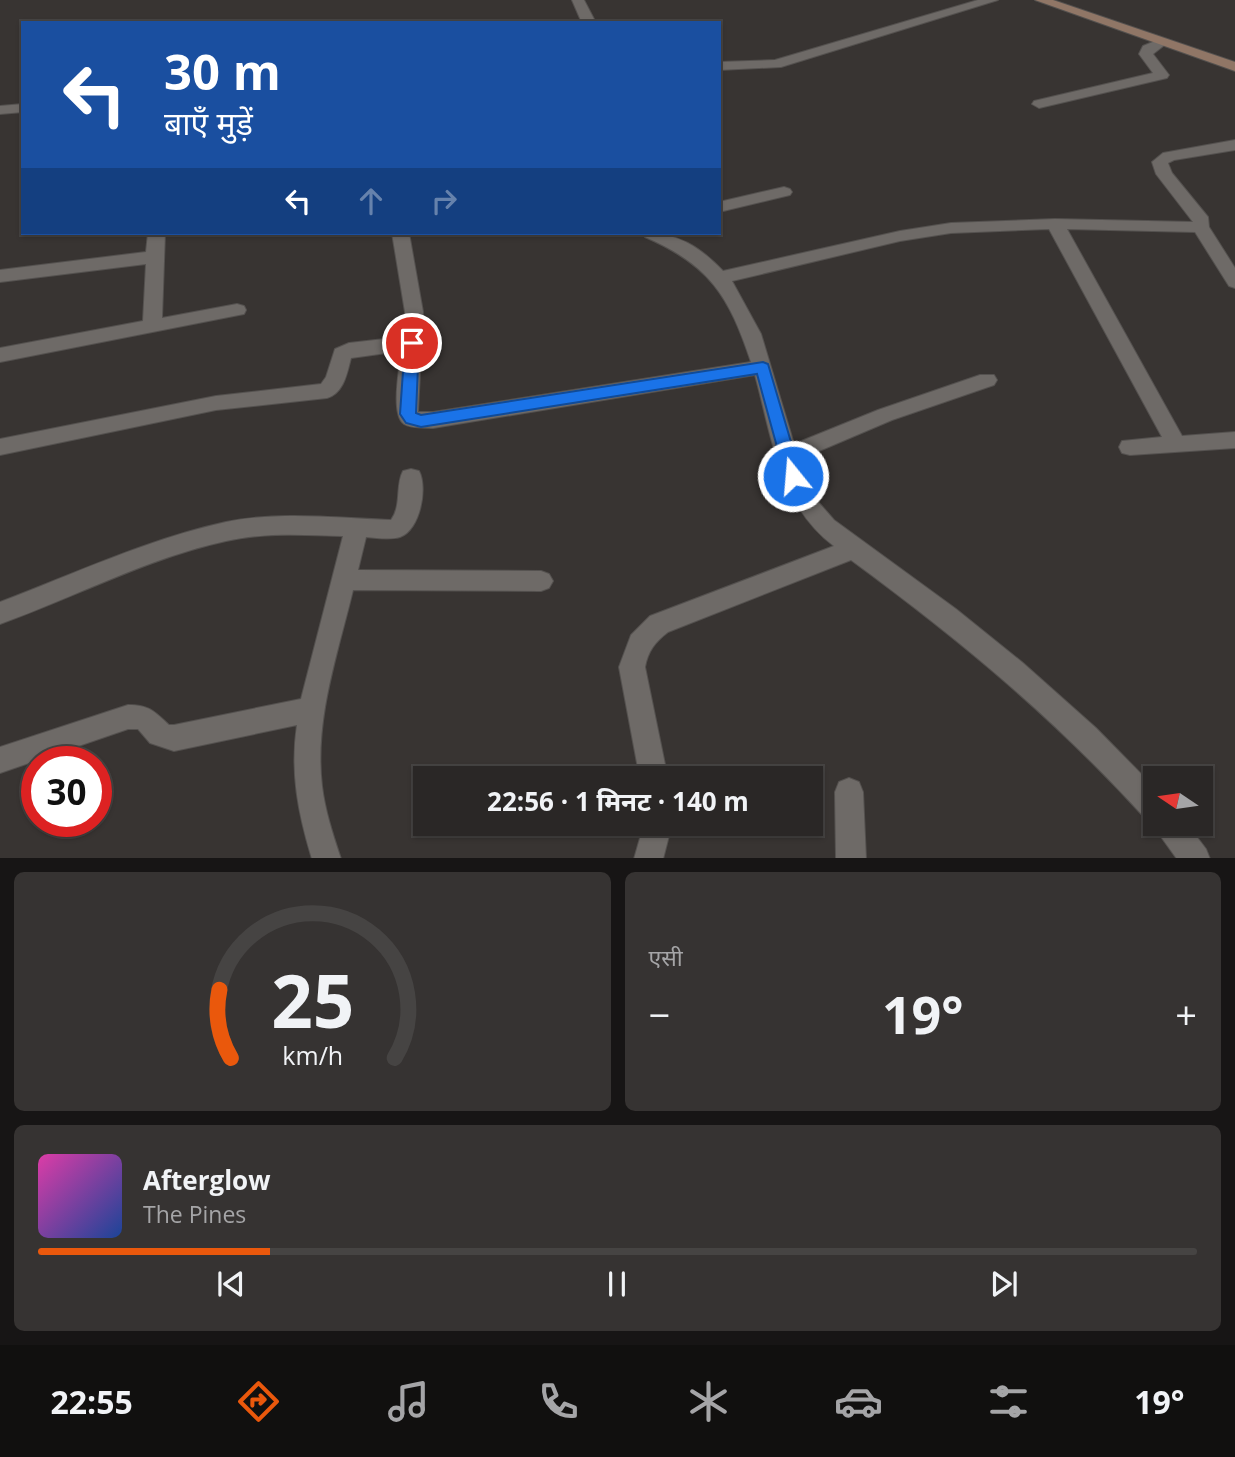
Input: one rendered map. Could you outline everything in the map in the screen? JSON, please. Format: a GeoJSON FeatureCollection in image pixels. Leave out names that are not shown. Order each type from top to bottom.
{"type":"FeatureCollection","features":[{"type":"Feature","properties":{"kind":"main road"},"geometry":{"type":"LineString","coordinates":[[1041,0],[1235,67]]}},
{"type":"Feature","properties":{"kind":"street"},"geometry":{"type":"LineString","coordinates":[[578,0],[588,21]]}},
{"type":"Feature","properties":{"kind":"street"},"geometry":{"type":"LineString","coordinates":[[721,66],[776,64],[992,0]]}},
{"type":"Feature","properties":{"kind":"street"},"geometry":{"type":"LineString","coordinates":[[1039,104],[1162,75],[1146,54],[1148,49],[1160,43]]}},
{"type":"Feature","properties":{"kind":"street"},"geometry":{"type":"LineString","coordinates":[[0,110],[21,108]]}},
{"type":"Feature","properties":{"kind":"street"},"geometry":{"type":"LineString","coordinates":[[1235,145],[1169,156],[1160,162],[1164,174],[1200,218],[1200,227],[1235,282]]}},
{"type":"Feature","properties":{"kind":"street"},"geometry":{"type":"LineString","coordinates":[[721,207],[784,192]]}},
{"type":"Feature","properties":{"kind":"street"},"geometry":{"type":"LineString","coordinates":[[720,278],[924,231],[1055,225],[1200,227]]}},
{"type":"Feature","properties":{"kind":"street"},"geometry":{"type":"LineString","coordinates":[[1055,225],[1176,444]]}},
{"type":"Feature","properties":{"kind":"street"},"geometry":{"type":"LineString","coordinates":[[152,326],[156,235]]}},
{"type":"Feature","properties":{"kind":"street"},"geometry":{"type":"LineString","coordinates":[[400,235],[413,296],[408,414],[411,419],[421,421],[763,367]]}},
{"type":"Feature","properties":{"kind":"street"},"geometry":{"type":"LineString","coordinates":[[657,235],[682,244],[697,253],[720,278],[745,318],[763,367],[787,456],[805,502],[816,517],[853,549],[964,629],[1029,685],[1143,796]]}},
{"type":"Feature","properties":{"kind":"street"},"geometry":{"type":"LineString","coordinates":[[0,276],[154,257]]}},
{"type":"Feature","properties":{"kind":"street"},"geometry":{"type":"LineString","coordinates":[[0,355],[237,310]]}},
{"type":"Feature","properties":{"kind":"street"},"geometry":{"type":"LineString","coordinates":[[0,447],[216,403],[327,391],[336,379],[339,360],[349,350],[412,343]]}},
{"type":"Feature","properties":{"kind":"street"},"geometry":{"type":"LineString","coordinates":[[787,456],[885,415],[987,380]]}},
{"type":"Feature","properties":{"kind":"street"},"geometry":{"type":"LineString","coordinates":[[1130,447],[1235,440]]}},
{"type":"Feature","properties":{"kind":"street"},"geometry":{"type":"LineString","coordinates":[[0,613],[198,538],[238,530],[292,525],[396,529],[408,514],[411,477]]}},
{"type":"Feature","properties":{"kind":"street"},"geometry":{"type":"LineString","coordinates":[[327,858],[307,785],[307,748],[342,580],[357,527]]}},
{"type":"Feature","properties":{"kind":"street"},"geometry":{"type":"LineString","coordinates":[[651,766],[632,667],[642,636],[659,624],[853,549]]}},
{"type":"Feature","properties":{"kind":"street"},"geometry":{"type":"LineString","coordinates":[[342,580],[541,581]]}},
{"type":"Feature","properties":{"kind":"street"},"geometry":{"type":"LineString","coordinates":[[0,760],[128,717],[144,717],[156,734],[164,738],[174,738],[313,709]]}},
{"type":"Feature","properties":{"kind":"street"},"geometry":{"type":"LineString","coordinates":[[849,792],[851,858]]}},
{"type":"Feature","properties":{"kind":"street"},"geometry":{"type":"LineString","coordinates":[[648,858],[655,836]]}},
{"type":"Feature","properties":{"kind":"street"},"geometry":{"type":"LineString","coordinates":[[1178,836],[1195,858]]}},
{"type":"Feature","properties":{"kind":"route"},"geometry":{"type":"LineString","coordinates":[[412,343],[408,414],[411,419],[421,421],[763,367],[793,476]]}}]}
